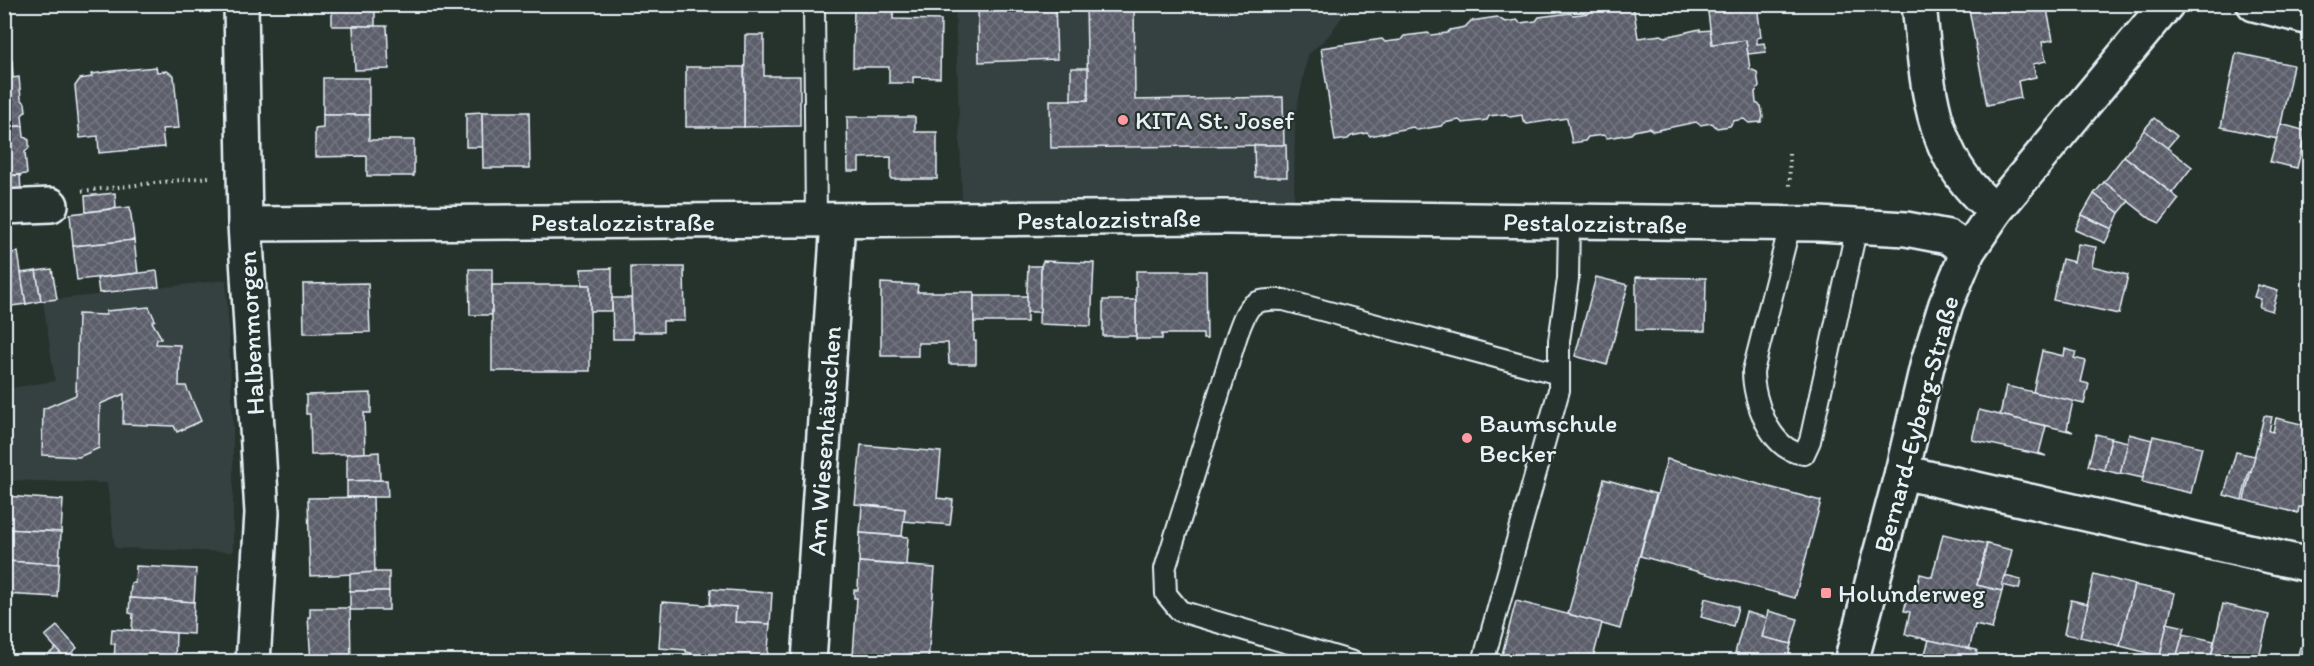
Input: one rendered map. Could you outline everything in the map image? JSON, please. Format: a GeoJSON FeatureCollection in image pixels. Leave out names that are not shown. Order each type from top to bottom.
{"type":"FeatureCollection","features":[{"type":"Feature","properties":{"kind":"street","name":"Halbenmorgen"},"geometry":{"type":"LineString","coordinates":[[242,4],[245,224],[262,513],[253,662]]}},
{"type":"Feature","properties":{"kind":"street"},"geometry":{"type":"LineString","coordinates":[[1918,4],[1935,121],[1951,160],[1975,192],[1996,210]]}},
{"type":"Feature","properties":{"kind":"street","name":"Bernard-Eyberg-Straße"},"geometry":{"type":"LineString","coordinates":[[1851,662],[1902,472],[1928,362],[1968,251],[1996,210],[2167,4]]}},
{"type":"Feature","properties":{"kind":"street"},"geometry":{"type":"LineString","coordinates":[[2254,4],[2310,18]]}},
{"type":"Feature","properties":{"kind":"street"},"geometry":{"type":"LineString","coordinates":[[4,207],[51,205]]}},
{"type":"Feature","properties":{"kind":"street","name":"Pestalozzistraße"},"geometry":{"type":"LineString","coordinates":[[245,224],[1224,217],[1819,224],[1906,229],[1948,237],[1968,251]]}},
{"type":"Feature","properties":{"kind":"street","name":"Am Wiesenhäuschen"},"geometry":{"type":"LineString","coordinates":[[809,662],[827,221]]}},
{"type":"Feature","properties":{"kind":"street"},"geometry":{"type":"LineString","coordinates":[[1902,472],[2310,565]]}},
{"type":"Feature","properties":{"kind":"lane"},"geometry":{"type":"LineString","coordinates":[[814,4],[827,221]]}},
{"type":"Feature","properties":{"kind":"lane"},"geometry":{"type":"LineString","coordinates":[[1483,662],[1559,390],[1559,342],[1568,279],[1569,222]]}},
{"type":"Feature","properties":{"kind":"lane"},"geometry":{"type":"LineString","coordinates":[[1790,225],[1754,371],[1753,389],[1771,433],[1785,448],[1804,454],[1810,441],[1857,226]]}},
{"type":"Feature","properties":{"kind":"lane"},"geometry":{"type":"LineString","coordinates":[[1353,662],[1180,611],[1166,594],[1165,569],[1236,334],[1246,310],[1262,299],[1284,300],[1559,374]]}},
{"type":"Feature","properties":{"kind":"path"},"geometry":{"type":"LineString","coordinates":[[51,205],[54,195],[245,173]]}},
{"type":"Feature","properties":{"kind":"shaded area"},"geometry":{"type":"Polygon","coordinates":[[[955,5],[1350,5],[1330,34],[1308,55],[1295,117],[1294,201],[962,199],[955,5]]]}},
{"type":"Feature","properties":{"kind":"shaded area"},"geometry":{"type":"Polygon","coordinates":[[[226,280],[233,420],[233,552],[115,548],[107,483],[5,480],[5,389],[55,381],[43,301],[226,280]]]}},
{"type":"Feature","properties":{"kind":"building"},"geometry":{"type":"Polygon","coordinates":[[[4,4],[9,4],[11,19],[4,20],[4,4]]]}},
{"type":"Feature","properties":{"kind":"building"},"geometry":{"type":"Polygon","coordinates":[[[332,4],[375,4],[375,26],[332,26],[332,4]]]}},
{"type":"Feature","properties":{"kind":"building"},"geometry":{"type":"Polygon","coordinates":[[[473,4],[530,4],[530,5],[473,6],[473,4]]]}},
{"type":"Feature","properties":{"kind":"building"},"geometry":{"type":"Polygon","coordinates":[[[854,4],[894,4],[893,19],[941,20],[940,78],[913,77],[913,83],[889,83],[889,67],[853,67],[854,4]]]}},
{"type":"Feature","properties":{"kind":"building"},"geometry":{"type":"Polygon","coordinates":[[[1055,4],[1057,59],[979,62],[978,6],[1055,4]]]}},
{"type":"Feature","properties":{"kind":"building"},"geometry":{"type":"Polygon","coordinates":[[[1086,4],[1134,4],[1135,100],[1283,97],[1284,145],[1051,148],[1050,100],[1088,100],[1086,4]]]}},
{"type":"Feature","properties":{"kind":"building"},"geometry":{"type":"Polygon","coordinates":[[[1633,4],[1638,38],[1661,35],[1665,37],[1700,29],[1700,31],[1711,30],[1712,44],[1746,40],[1750,69],[1757,72],[1759,87],[1755,92],[1756,103],[1761,106],[1763,117],[1761,122],[1749,123],[1744,119],[1733,121],[1730,126],[1717,128],[1712,123],[1700,125],[1696,122],[1653,131],[1649,128],[1607,138],[1603,135],[1588,137],[1585,141],[1572,143],[1567,118],[1527,124],[1523,121],[1522,115],[1510,117],[1506,114],[1489,116],[1487,120],[1463,123],[1459,120],[1444,123],[1441,126],[1417,130],[1413,127],[1370,136],[1367,133],[1335,141],[1321,48],[1382,39],[1385,42],[1401,40],[1404,36],[1428,33],[1431,35],[1447,33],[1450,30],[1465,27],[1471,21],[1497,17],[1505,22],[1517,20],[1520,23],[1536,21],[1539,17],[1589,13],[1591,9],[1633,4]]]}},
{"type":"Feature","properties":{"kind":"building"},"geometry":{"type":"Polygon","coordinates":[[[1707,4],[1757,4],[1761,37],[1757,38],[1757,44],[1764,43],[1766,52],[1748,54],[1746,40],[1712,44],[1707,4]]]}},
{"type":"Feature","properties":{"kind":"building"},"geometry":{"type":"Polygon","coordinates":[[[1992,4],[2046,4],[2053,40],[2042,42],[2046,61],[2033,64],[2036,77],[2018,81],[2021,98],[1987,105],[1969,9],[1992,4]]]}},
{"type":"Feature","properties":{"kind":"building"},"geometry":{"type":"Polygon","coordinates":[[[353,26],[387,26],[389,69],[355,70],[353,26]]]}},
{"type":"Feature","properties":{"kind":"building"},"geometry":{"type":"Polygon","coordinates":[[[745,35],[764,35],[764,76],[800,76],[800,126],[744,127],[745,35]]]}},
{"type":"Feature","properties":{"kind":"building"},"geometry":{"type":"Polygon","coordinates":[[[2236,53],[2293,65],[2278,139],[2221,127],[2236,53]]]}},
{"type":"Feature","properties":{"kind":"building"},"geometry":{"type":"Polygon","coordinates":[[[12,61],[13,78],[4,79],[4,62],[12,61]]]}},
{"type":"Feature","properties":{"kind":"building"},"geometry":{"type":"Polygon","coordinates":[[[156,67],[157,72],[167,71],[174,76],[179,128],[162,129],[164,147],[99,153],[98,136],[80,138],[75,86],[80,79],[92,77],[91,74],[156,67]]]}},
{"type":"Feature","properties":{"kind":"building"},"geometry":{"type":"Polygon","coordinates":[[[686,67],[744,67],[744,127],[686,127],[686,67]]]}},
{"type":"Feature","properties":{"kind":"building"},"geometry":{"type":"Polygon","coordinates":[[[1071,68],[1088,68],[1088,100],[1071,100],[1071,68]]]}},
{"type":"Feature","properties":{"kind":"building"},"geometry":{"type":"Polygon","coordinates":[[[19,77],[21,99],[25,103],[26,111],[22,115],[23,126],[4,127],[4,79],[19,77]]]}},
{"type":"Feature","properties":{"kind":"building"},"geometry":{"type":"Polygon","coordinates":[[[323,78],[369,78],[369,115],[323,115],[323,78]]]}},
{"type":"Feature","properties":{"kind":"building"},"geometry":{"type":"Polygon","coordinates":[[[482,112],[483,147],[466,147],[466,113],[482,112]]]}},
{"type":"Feature","properties":{"kind":"building"},"geometry":{"type":"Polygon","coordinates":[[[482,112],[529,112],[530,168],[483,168],[482,112]]]}},
{"type":"Feature","properties":{"kind":"building"},"geometry":{"type":"Polygon","coordinates":[[[323,115],[369,115],[369,140],[414,140],[414,176],[367,176],[367,156],[315,157],[315,129],[323,128],[323,115]]]}},
{"type":"Feature","properties":{"kind":"building"},"geometry":{"type":"Polygon","coordinates":[[[847,117],[915,117],[915,132],[937,132],[937,179],[891,179],[891,157],[859,158],[859,171],[848,171],[847,117]]]}},
{"type":"Feature","properties":{"kind":"building"},"geometry":{"type":"Polygon","coordinates":[[[2154,118],[2177,136],[2167,148],[2144,130],[2154,118]]]}},
{"type":"Feature","properties":{"kind":"building"},"geometry":{"type":"Polygon","coordinates":[[[2281,124],[2306,131],[2297,168],[2270,162],[2281,124]]]}},
{"type":"Feature","properties":{"kind":"building"},"geometry":{"type":"Polygon","coordinates":[[[23,126],[24,137],[29,140],[29,148],[25,152],[27,174],[4,176],[4,127],[23,126]]]}},
{"type":"Feature","properties":{"kind":"building"},"geometry":{"type":"Polygon","coordinates":[[[2144,130],[2192,167],[2172,193],[2124,156],[2144,130]]]}},
{"type":"Feature","properties":{"kind":"building"},"geometry":{"type":"Polygon","coordinates":[[[1254,145],[1286,145],[1287,177],[1255,177],[1254,145]]]}},
{"type":"Feature","properties":{"kind":"building"},"geometry":{"type":"Polygon","coordinates":[[[2124,156],[2179,199],[2160,223],[2151,219],[2104,182],[2124,156]]]}},
{"type":"Feature","properties":{"kind":"building"},"geometry":{"type":"Polygon","coordinates":[[[20,175],[21,191],[4,193],[4,176],[20,175]]]}},
{"type":"Feature","properties":{"kind":"building"},"geometry":{"type":"Polygon","coordinates":[[[2104,182],[2129,201],[2119,213],[2094,194],[2104,182]]]}},
{"type":"Feature","properties":{"kind":"building"},"geometry":{"type":"Polygon","coordinates":[[[115,193],[116,208],[86,212],[85,196],[115,193]]]}},
{"type":"Feature","properties":{"kind":"building"},"geometry":{"type":"Polygon","coordinates":[[[2094,194],[2119,213],[2112,229],[2082,215],[2094,194]]]}},
{"type":"Feature","properties":{"kind":"building"},"geometry":{"type":"Polygon","coordinates":[[[130,207],[134,240],[73,246],[70,214],[130,207]]]}},
{"type":"Feature","properties":{"kind":"building"},"geometry":{"type":"Polygon","coordinates":[[[2082,215],[2112,229],[2105,243],[2075,230],[2082,215]]]}},
{"type":"Feature","properties":{"kind":"building"},"geometry":{"type":"Polygon","coordinates":[[[134,240],[138,273],[77,280],[73,246],[134,240]]]}},
{"type":"Feature","properties":{"kind":"building"},"geometry":{"type":"Polygon","coordinates":[[[2078,244],[2096,247],[2092,266],[2128,275],[2119,314],[2053,300],[2062,259],[2074,262],[2078,244]]]}},
{"type":"Feature","properties":{"kind":"building"},"geometry":{"type":"Polygon","coordinates":[[[18,252],[26,304],[4,307],[4,254],[18,252]]]}},
{"type":"Feature","properties":{"kind":"building"},"geometry":{"type":"Polygon","coordinates":[[[1043,261],[1094,263],[1091,326],[1039,324],[1043,261]]]}},
{"type":"Feature","properties":{"kind":"building"},"geometry":{"type":"Polygon","coordinates":[[[1028,266],[1041,266],[1040,312],[1026,312],[1028,266]]]}},
{"type":"Feature","properties":{"kind":"building"},"geometry":{"type":"Polygon","coordinates":[[[631,267],[684,267],[685,321],[663,321],[663,332],[632,332],[631,267]]]}},
{"type":"Feature","properties":{"kind":"building"},"geometry":{"type":"Polygon","coordinates":[[[612,268],[612,311],[590,311],[590,285],[582,285],[581,269],[612,268]]]}},
{"type":"Feature","properties":{"kind":"building"},"geometry":{"type":"Polygon","coordinates":[[[52,269],[57,299],[41,301],[36,271],[52,269]]]}},
{"type":"Feature","properties":{"kind":"building"},"geometry":{"type":"Polygon","coordinates":[[[469,269],[492,269],[492,315],[470,315],[469,269]]]}},
{"type":"Feature","properties":{"kind":"building"},"geometry":{"type":"Polygon","coordinates":[[[36,271],[41,301],[26,304],[21,273],[36,271]]]}},
{"type":"Feature","properties":{"kind":"building"},"geometry":{"type":"Polygon","coordinates":[[[157,271],[159,287],[99,293],[97,278],[157,271]]]}},
{"type":"Feature","properties":{"kind":"building"},"geometry":{"type":"Polygon","coordinates":[[[1136,271],[1206,271],[1207,339],[1203,339],[1203,334],[1162,334],[1162,339],[1136,339],[1136,271]]]}},
{"type":"Feature","properties":{"kind":"building"},"geometry":{"type":"Polygon","coordinates":[[[1596,277],[1628,285],[1607,365],[1575,356],[1596,277]]]}},
{"type":"Feature","properties":{"kind":"building"},"geometry":{"type":"Polygon","coordinates":[[[1636,277],[1706,278],[1705,331],[1636,330],[1636,277]]]}},
{"type":"Feature","properties":{"kind":"building"},"geometry":{"type":"Polygon","coordinates":[[[368,283],[370,332],[304,333],[303,284],[368,283]]]}},
{"type":"Feature","properties":{"kind":"building"},"geometry":{"type":"Polygon","coordinates":[[[881,283],[918,285],[917,292],[974,292],[976,364],[949,364],[948,343],[918,343],[918,356],[881,356],[881,283]]]}},
{"type":"Feature","properties":{"kind":"building"},"geometry":{"type":"Polygon","coordinates":[[[492,285],[590,285],[590,371],[492,371],[492,285]]]}},
{"type":"Feature","properties":{"kind":"building"},"geometry":{"type":"Polygon","coordinates":[[[2258,285],[2278,291],[2272,311],[2259,307],[2261,299],[2254,297],[2258,285]]]}},
{"type":"Feature","properties":{"kind":"building"},"geometry":{"type":"Polygon","coordinates":[[[974,296],[1027,296],[1027,322],[974,322],[974,296]]]}},
{"type":"Feature","properties":{"kind":"building"},"geometry":{"type":"Polygon","coordinates":[[[612,298],[631,298],[633,339],[613,339],[612,298]]]}},
{"type":"Feature","properties":{"kind":"building"},"geometry":{"type":"Polygon","coordinates":[[[1103,300],[1136,300],[1136,336],[1103,336],[1103,300]]]}},
{"type":"Feature","properties":{"kind":"building"},"geometry":{"type":"Polygon","coordinates":[[[149,307],[155,320],[152,322],[161,337],[157,339],[156,344],[180,345],[179,386],[186,386],[201,421],[177,432],[174,426],[123,424],[124,394],[100,404],[99,448],[79,457],[42,455],[43,409],[76,395],[78,314],[106,315],[106,311],[149,307]]]}},
{"type":"Feature","properties":{"kind":"building"},"geometry":{"type":"Polygon","coordinates":[[[2065,349],[2076,352],[2074,358],[2086,361],[2081,382],[2089,384],[2084,404],[2033,392],[2042,351],[2064,356],[2065,349]]]}},
{"type":"Feature","properties":{"kind":"building"},"geometry":{"type":"Polygon","coordinates":[[[2006,386],[2073,401],[2067,429],[2073,432],[2000,415],[2006,386]]]}},
{"type":"Feature","properties":{"kind":"building"},"geometry":{"type":"Polygon","coordinates":[[[371,393],[371,413],[364,413],[365,453],[311,455],[310,414],[306,414],[306,395],[371,393]]]}},
{"type":"Feature","properties":{"kind":"building"},"geometry":{"type":"Polygon","coordinates":[[[1979,410],[2046,426],[2039,453],[2046,456],[1972,440],[1979,410]]]}},
{"type":"Feature","properties":{"kind":"building"},"geometry":{"type":"Polygon","coordinates":[[[2264,416],[2272,417],[2269,431],[2273,432],[2276,418],[2310,426],[2310,463],[2306,477],[2310,478],[2310,510],[2299,507],[2298,513],[2244,500],[2264,416]]]}},
{"type":"Feature","properties":{"kind":"building"},"geometry":{"type":"Polygon","coordinates":[[[2096,434],[2111,438],[2104,470],[2088,466],[2096,434]]]}},
{"type":"Feature","properties":{"kind":"building"},"geometry":{"type":"Polygon","coordinates":[[[2129,434],[2152,440],[2143,478],[2120,473],[2129,434]]]}},
{"type":"Feature","properties":{"kind":"building"},"geometry":{"type":"Polygon","coordinates":[[[2153,436],[2202,447],[2191,493],[2142,482],[2153,436]]]}},
{"type":"Feature","properties":{"kind":"building"},"geometry":{"type":"Polygon","coordinates":[[[2111,438],[2128,442],[2120,474],[2104,470],[2111,438]]]}},
{"type":"Feature","properties":{"kind":"building"},"geometry":{"type":"Polygon","coordinates":[[[861,445],[941,452],[937,498],[953,500],[950,525],[903,521],[905,509],[855,504],[861,445]]]}},
{"type":"Feature","properties":{"kind":"building"},"geometry":{"type":"Polygon","coordinates":[[[379,452],[380,480],[347,481],[347,454],[379,452]]]}},
{"type":"Feature","properties":{"kind":"building"},"geometry":{"type":"Polygon","coordinates":[[[2236,452],[2255,456],[2242,500],[2224,495],[2236,452]]]}},
{"type":"Feature","properties":{"kind":"building"},"geometry":{"type":"Polygon","coordinates":[[[1667,459],[1821,501],[1795,598],[1640,556],[1667,459]]]}},
{"type":"Feature","properties":{"kind":"building"},"geometry":{"type":"Polygon","coordinates":[[[1604,479],[1656,494],[1620,629],[1568,614],[1604,479]]]}},
{"type":"Feature","properties":{"kind":"building"},"geometry":{"type":"Polygon","coordinates":[[[387,480],[388,497],[347,497],[347,481],[387,480]]]}},
{"type":"Feature","properties":{"kind":"building"},"geometry":{"type":"Polygon","coordinates":[[[4,496],[63,500],[61,532],[4,529],[4,496]]]}},
{"type":"Feature","properties":{"kind":"building"},"geometry":{"type":"Polygon","coordinates":[[[373,497],[375,573],[310,576],[308,498],[373,497]]]}},
{"type":"Feature","properties":{"kind":"building"},"geometry":{"type":"Polygon","coordinates":[[[862,505],[905,509],[902,536],[860,533],[862,505]]]}},
{"type":"Feature","properties":{"kind":"building"},"geometry":{"type":"Polygon","coordinates":[[[4,529],[61,532],[59,564],[4,561],[4,529]]]}},
{"type":"Feature","properties":{"kind":"building"},"geometry":{"type":"Polygon","coordinates":[[[860,533],[908,537],[906,565],[859,562],[860,533]]]}},
{"type":"Feature","properties":{"kind":"building"},"geometry":{"type":"Polygon","coordinates":[[[1943,534],[1987,544],[1977,585],[2002,591],[1992,629],[1975,625],[1969,650],[1905,634],[1910,612],[1904,611],[1908,594],[1915,595],[1920,574],[1932,577],[1943,534]]]}},
{"type":"Feature","properties":{"kind":"building"},"geometry":{"type":"Polygon","coordinates":[[[1987,544],[2012,550],[2002,591],[1977,585],[1987,544]]]}},
{"type":"Feature","properties":{"kind":"building"},"geometry":{"type":"Polygon","coordinates":[[[4,561],[59,564],[57,597],[4,594],[4,561]]]}},
{"type":"Feature","properties":{"kind":"building"},"geometry":{"type":"Polygon","coordinates":[[[859,562],[935,568],[928,662],[853,656],[857,598],[854,598],[854,590],[858,590],[859,562]]]}},
{"type":"Feature","properties":{"kind":"building"},"geometry":{"type":"Polygon","coordinates":[[[136,566],[196,569],[194,602],[130,598],[131,583],[135,583],[136,566]]]}},
{"type":"Feature","properties":{"kind":"building"},"geometry":{"type":"Polygon","coordinates":[[[389,572],[389,591],[350,591],[350,574],[389,572]]]}},
{"type":"Feature","properties":{"kind":"building"},"geometry":{"type":"Polygon","coordinates":[[[2094,574],[2134,585],[2120,646],[2080,637],[2094,574]]]}},
{"type":"Feature","properties":{"kind":"building"},"geometry":{"type":"Polygon","coordinates":[[[2005,576],[2021,580],[2019,589],[2002,585],[2005,576]]]}},
{"type":"Feature","properties":{"kind":"building"},"geometry":{"type":"Polygon","coordinates":[[[2134,585],[2175,593],[2160,656],[2120,646],[2134,585]]]}},
{"type":"Feature","properties":{"kind":"building"},"geometry":{"type":"Polygon","coordinates":[[[711,589],[772,593],[770,624],[735,622],[736,607],[710,605],[711,589]]]}},
{"type":"Feature","properties":{"kind":"building"},"geometry":{"type":"Polygon","coordinates":[[[350,591],[389,591],[389,610],[350,610],[350,591]]]}},
{"type":"Feature","properties":{"kind":"building"},"geometry":{"type":"Polygon","coordinates":[[[130,598],[194,602],[193,634],[132,630],[133,614],[129,613],[130,598]]]}},
{"type":"Feature","properties":{"kind":"building"},"geometry":{"type":"Polygon","coordinates":[[[1705,598],[1738,607],[1733,626],[1701,617],[1705,598]]]}},
{"type":"Feature","properties":{"kind":"building"},"geometry":{"type":"Polygon","coordinates":[[[2071,600],[2088,604],[2080,637],[2064,634],[2071,600]]]}},
{"type":"Feature","properties":{"kind":"building"},"geometry":{"type":"Polygon","coordinates":[[[1516,601],[1602,623],[1592,662],[1500,662],[1516,601]]]}},
{"type":"Feature","properties":{"kind":"building"},"geometry":{"type":"Polygon","coordinates":[[[662,602],[736,607],[735,622],[770,624],[767,662],[691,662],[691,653],[686,650],[659,648],[662,602]]]}},
{"type":"Feature","properties":{"kind":"building"},"geometry":{"type":"Polygon","coordinates":[[[2223,604],[2269,615],[2258,662],[2210,662],[2223,604]]]}},
{"type":"Feature","properties":{"kind":"building"},"geometry":{"type":"Polygon","coordinates":[[[310,608],[350,608],[351,662],[311,662],[308,617],[310,617],[310,608]]]}},
{"type":"Feature","properties":{"kind":"building"},"geometry":{"type":"Polygon","coordinates":[[[1768,611],[1798,619],[1791,644],[1762,637],[1768,611]]]}},
{"type":"Feature","properties":{"kind":"building"},"geometry":{"type":"Polygon","coordinates":[[[1746,612],[1767,618],[1762,637],[1791,644],[1787,662],[1736,662],[1738,653],[1735,653],[1746,612]]]}},
{"type":"Feature","properties":{"kind":"building"},"geometry":{"type":"Polygon","coordinates":[[[2167,623],[2185,627],[2176,659],[2160,656],[2167,623]]]}},
{"type":"Feature","properties":{"kind":"building"},"geometry":{"type":"Polygon","coordinates":[[[57,626],[77,648],[65,658],[45,636],[57,626]]]}},
{"type":"Feature","properties":{"kind":"building"},"geometry":{"type":"Polygon","coordinates":[[[112,629],[176,633],[175,662],[114,661],[115,644],[111,644],[112,629]]]}},
{"type":"Feature","properties":{"kind":"building"},"geometry":{"type":"Polygon","coordinates":[[[2183,634],[2214,641],[2210,662],[2175,662],[2183,634]]]}},
{"type":"Feature","properties":{"kind":"building"},"geometry":{"type":"Polygon","coordinates":[[[1929,640],[1977,650],[1974,662],[1943,662],[1924,657],[1929,640]]]}},
{"type":"Feature","properties":{"kind":"building"},"geometry":{"type":"Polygon","coordinates":[[[2300,647],[2310,649],[2310,662],[2296,662],[2300,647]]]}},
{"type":"Feature","properties":{"kind":"building"},"geometry":{"type":"Polygon","coordinates":[[[56,648],[67,662],[47,662],[44,658],[56,648]]]}},
{"type":"Feature","properties":{"kind":"place","name":"KITA St. Josef"},"geometry":{"type":"Point","coordinates":[1123,120]}},
{"type":"Feature","properties":{"kind":"place","name":"Baumschule Becker"},"geometry":{"type":"Point","coordinates":[1467,438]}},
{"type":"Feature","properties":{"kind":"place","name":"Holunderweg"},"geometry":{"type":"Point","coordinates":[1826,593]}}]}
